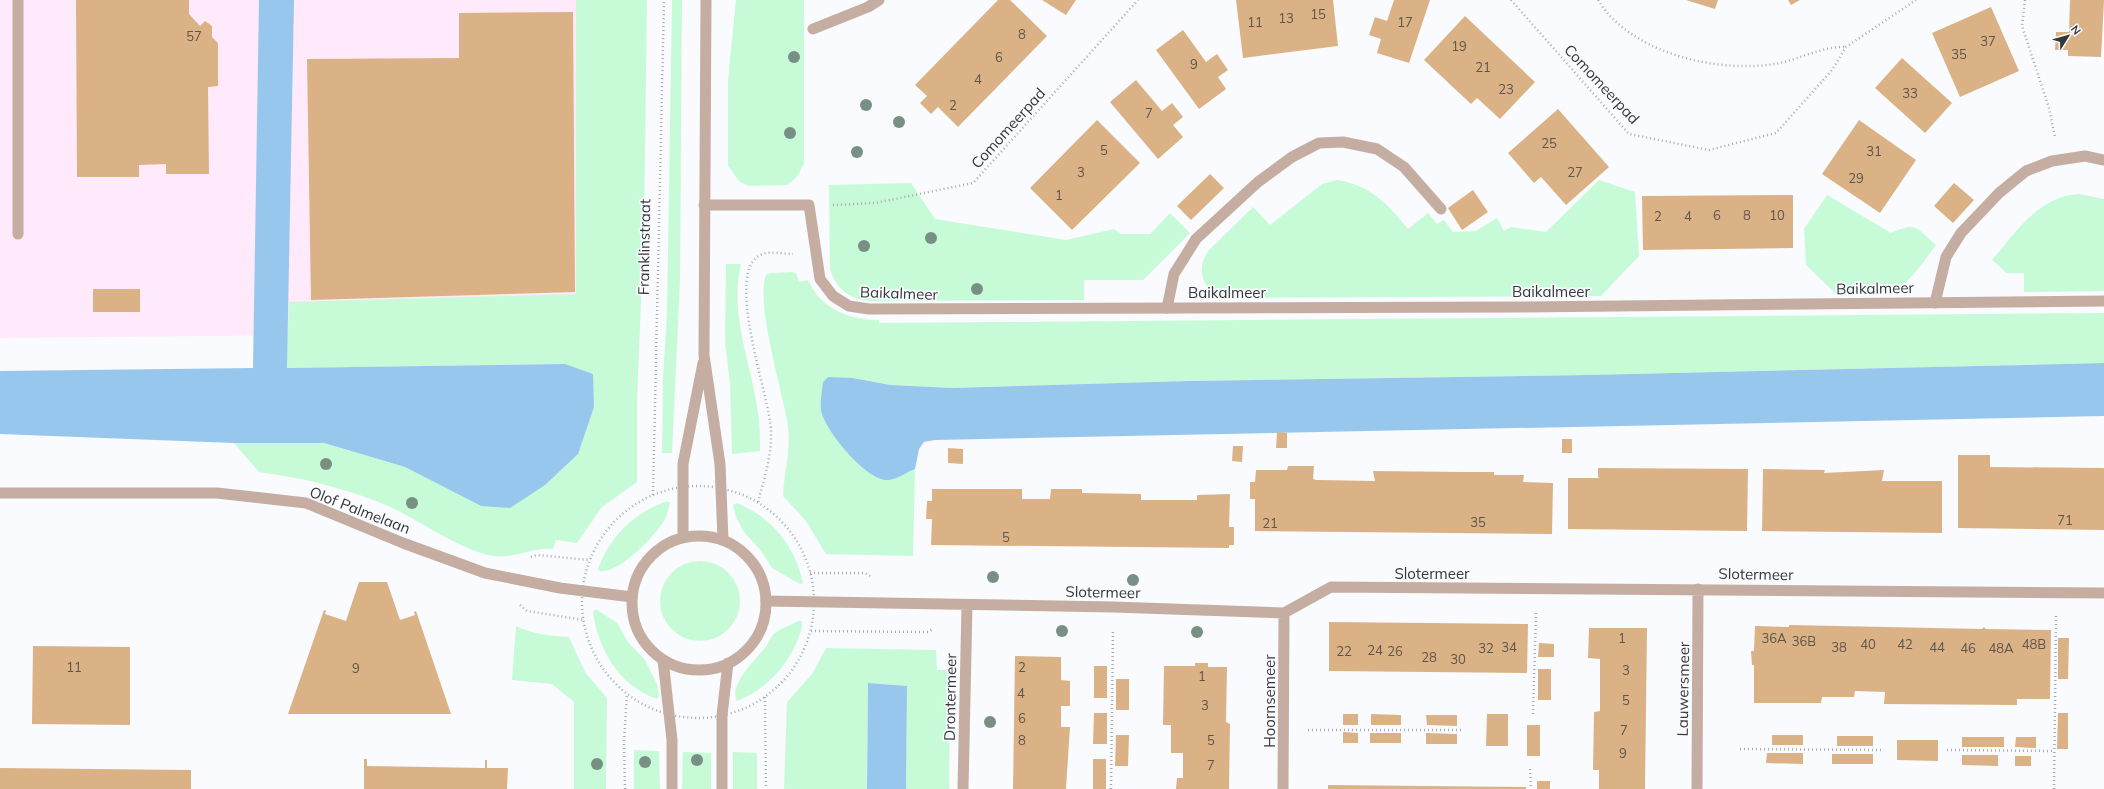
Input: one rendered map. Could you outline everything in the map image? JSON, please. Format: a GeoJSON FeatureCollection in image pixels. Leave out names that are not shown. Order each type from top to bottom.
{"type":"FeatureCollection","features":[{"type":"Feature","properties":{"kind":"street"},"geometry":{"type":"LineString","coordinates":[[18,0],[18,234]]}},
{"type":"Feature","properties":{"kind":"street"},"geometry":{"type":"LineString","coordinates":[[706,0],[704,355],[720,464],[723,540]]}},
{"type":"Feature","properties":{"kind":"street"},"geometry":{"type":"LineString","coordinates":[[813,29],[868,7],[879,0]]}},
{"type":"Feature","properties":{"kind":"street","name":"Baikalmeer"},"geometry":{"type":"LineString","coordinates":[[1167,308],[1174,274],[1196,239],[1258,182],[1292,157],[1319,143],[1344,142],[1377,149],[1404,168],[1441,209]]}},
{"type":"Feature","properties":{"kind":"street","name":"Baikalmeer"},"geometry":{"type":"LineString","coordinates":[[1935,303],[1946,257],[1961,233],[1999,193],[2026,171],[2060,160],[2085,156],[2104,160]]}},
{"type":"Feature","properties":{"kind":"street"},"geometry":{"type":"LineString","coordinates":[[704,205],[809,205]]}},
{"type":"Feature","properties":{"kind":"street","name":"Baikalmeer"},"geometry":{"type":"LineString","coordinates":[[809,205],[820,279],[833,296],[849,306],[869,309],[2104,301]]}},
{"type":"Feature","properties":{"kind":"street"},"geometry":{"type":"LineString","coordinates":[[683,537],[683,464],[704,355]]}},
{"type":"Feature","properties":{"kind":"street","name":"Olof Palmelaan"},"geometry":{"type":"LineString","coordinates":[[0,493],[217,493],[306,503],[403,543],[485,573],[560,588],[632,597]]}},
{"type":"Feature","properties":{"kind":"street"},"geometry":{"type":"LineString","coordinates":[[703,536],[723,540],[740,550],[753,564],[762,582],[766,601],[764,620],[756,638],[744,652],[728,663],[706,669],[684,668],[663,660],[645,643],[634,621],[632,597],[637,577],[648,559],[663,545],[683,537],[703,536]]}},
{"type":"Feature","properties":{"kind":"street","name":"Slotermeer"},"geometry":{"type":"LineString","coordinates":[[766,601],[1113,607],[1284,613],[1331,587],[2104,593]]}},
{"type":"Feature","properties":{"kind":"street","name":"Lauwersmeer"},"geometry":{"type":"LineString","coordinates":[[1697,789],[1698,589]]}},
{"type":"Feature","properties":{"kind":"street","name":"Drontermeer"},"geometry":{"type":"LineString","coordinates":[[963,789],[967,605]]}},
{"type":"Feature","properties":{"kind":"street","name":"Hoornsemeer"},"geometry":{"type":"LineString","coordinates":[[1283,789],[1284,613]]}},
{"type":"Feature","properties":{"kind":"street"},"geometry":{"type":"LineString","coordinates":[[663,660],[670,714],[672,789]]}},
{"type":"Feature","properties":{"kind":"street"},"geometry":{"type":"LineString","coordinates":[[722,789],[722,715],[728,663]]}},
{"type":"Feature","properties":{"kind":"path","name":"Franklinstraat"},"geometry":{"type":"LineString","coordinates":[[664,0],[653,495],[682,487]]}},
{"type":"Feature","properties":{"kind":"path","name":"Comomeerpad"},"geometry":{"type":"LineString","coordinates":[[809,205],[875,203],[973,183],[1138,0]]}},
{"type":"Feature","properties":{"kind":"path","name":"Comomeerpad"},"geometry":{"type":"LineString","coordinates":[[1511,0],[1629,134],[1709,150],[1776,133],[1832,70],[1846,47],[1916,0]]}},
{"type":"Feature","properties":{"kind":"path","name":"Comomeerpad"},"geometry":{"type":"LineString","coordinates":[[1598,0],[1610,17],[1633,35],[1670,53],[1706,63],[1739,65],[1775,64],[1835,47],[1846,47]]}},
{"type":"Feature","properties":{"kind":"path"},"geometry":{"type":"LineString","coordinates":[[2025,0],[2022,26],[2049,108],[2060,160]]}},
{"type":"Feature","properties":{"kind":"path"},"geometry":{"type":"LineString","coordinates":[[758,502],[767,468],[772,430],[749,321],[745,285],[748,269],[755,259],[763,254],[816,255]]}},
{"type":"Feature","properties":{"kind":"path"},"geometry":{"type":"LineString","coordinates":[[625,789],[624,742],[627,692],[640,702],[670,714],[687,717],[722,715],[752,705],[778,686],[798,661],[811,631],[815,602],[810,573],[796,540],[773,513],[758,502],[740,493],[720,488],[682,487]]}},
{"type":"Feature","properties":{"kind":"path"},"geometry":{"type":"LineString","coordinates":[[1533,714],[1537,588]]}},
{"type":"Feature","properties":{"kind":"path"},"geometry":{"type":"LineString","coordinates":[[2054,789],[2056,593]]}},
{"type":"Feature","properties":{"kind":"path"},"geometry":{"type":"LineString","coordinates":[[1111,789],[1113,607]]}},
{"type":"Feature","properties":{"kind":"path"},"geometry":{"type":"LineString","coordinates":[[765,696],[766,789]]}},
{"type":"Feature","properties":{"kind":"path"},"geometry":{"type":"LineString","coordinates":[[1284,730],[1461,730]]}},
{"type":"Feature","properties":{"kind":"path"},"geometry":{"type":"LineString","coordinates":[[1740,749],[1884,750]]}},
{"type":"Feature","properties":{"kind":"path"},"geometry":{"type":"LineString","coordinates":[[1947,750],[2054,751]]}},
{"type":"Feature","properties":{"kind":"path"},"geometry":{"type":"LineString","coordinates":[[1530,769],[1531,789]]}},
{"type":"Feature","properties":{"kind":"shaded area"},"geometry":{"type":"Polygon","coordinates":[[[0,0],[606,0],[623,332],[0,338],[0,0]]]}},
{"type":"Feature","properties":{"kind":"green space"},"geometry":{"type":"Polygon","coordinates":[[[576,0],[647,0],[644,228],[637,401],[637,482],[602,507],[577,543],[556,540],[553,549],[538,550],[508,556],[493,556],[452,541],[399,511],[371,499],[292,477],[259,472],[234,443],[324,443],[405,467],[481,506],[565,364],[286,368],[289,302],[576,294],[576,0]]]}},
{"type":"Feature","properties":{"kind":"green space"},"geometry":{"type":"Polygon","coordinates":[[[672,0],[682,0],[680,281],[672,453],[662,453],[663,378],[667,312],[672,0]]]}},
{"type":"Feature","properties":{"kind":"green space"},"geometry":{"type":"Polygon","coordinates":[[[736,0],[804,0],[804,164],[796,178],[787,185],[748,186],[739,181],[728,166],[728,80],[736,0]]]}},
{"type":"Feature","properties":{"kind":"green space"},"geometry":{"type":"Polygon","coordinates":[[[1337,180],[1359,186],[1369,191],[1385,204],[1408,229],[1428,213],[1437,224],[1444,220],[1453,232],[1476,231],[1497,218],[1504,231],[1511,227],[1546,232],[1599,180],[1635,192],[1639,256],[1601,296],[1227,298],[1212,292],[1207,286],[1202,273],[1204,258],[1208,251],[1253,207],[1270,225],[1322,184],[1337,180]]]}},
{"type":"Feature","properties":{"kind":"green space"},"geometry":{"type":"Polygon","coordinates":[[[911,183],[935,219],[1066,240],[1114,229],[1121,234],[1150,234],[1170,213],[1190,233],[1143,280],[1084,280],[1084,300],[872,301],[851,296],[840,288],[830,269],[829,185],[911,183]]]}},
{"type":"Feature","properties":{"kind":"green space"},"geometry":{"type":"Polygon","coordinates":[[[2079,194],[2104,199],[2104,291],[2024,292],[2024,273],[2007,273],[1992,260],[2020,227],[2040,208],[2065,196],[2079,194]]]}},
{"type":"Feature","properties":{"kind":"green space"},"geometry":{"type":"Polygon","coordinates":[[[1827,195],[1891,233],[1906,227],[1916,228],[1936,245],[1908,281],[1897,289],[1875,294],[1835,293],[1806,265],[1804,229],[1827,195]]]}},
{"type":"Feature","properties":{"kind":"green space"},"geometry":{"type":"Polygon","coordinates":[[[726,264],[741,264],[738,284],[740,323],[756,401],[760,436],[760,451],[732,454],[730,384],[725,342],[726,264]]]}},
{"type":"Feature","properties":{"kind":"green space"},"geometry":{"type":"Polygon","coordinates":[[[771,273],[796,273],[799,282],[808,280],[820,298],[837,311],[857,318],[879,320],[879,323],[2104,313],[2104,363],[1588,375],[1188,381],[952,388],[891,385],[853,378],[889,480],[915,469],[913,556],[826,554],[806,521],[783,496],[789,435],[767,327],[764,306],[764,288],[766,275],[771,273]]]}},
{"type":"Feature","properties":{"kind":"green space"},"geometry":{"type":"Polygon","coordinates":[[[667,501],[670,503],[664,521],[644,545],[626,561],[616,567],[599,571],[598,569],[609,546],[625,527],[644,512],[667,501]]]}},
{"type":"Feature","properties":{"kind":"green space"},"geometry":{"type":"Polygon","coordinates":[[[737,503],[761,516],[780,534],[794,557],[803,583],[800,584],[772,568],[761,551],[744,532],[736,517],[733,505],[737,503]]]}},
{"type":"Feature","properties":{"kind":"green space"},"geometry":{"type":"Polygon","coordinates":[[[692,561],[708,561],[729,572],[740,593],[740,609],[729,630],[708,641],[692,641],[678,635],[671,630],[666,623],[660,609],[660,593],[666,579],[671,572],[678,567],[692,561]]]}},
{"type":"Feature","properties":{"kind":"green space"},"geometry":{"type":"Polygon","coordinates":[[[596,609],[617,623],[628,642],[645,660],[657,684],[659,696],[657,699],[644,693],[621,676],[605,652],[600,639],[593,612],[596,609]]]}},
{"type":"Feature","properties":{"kind":"green space"},"geometry":{"type":"Polygon","coordinates":[[[798,621],[802,621],[802,628],[788,659],[766,684],[757,691],[737,701],[735,695],[736,688],[750,665],[765,648],[774,634],[798,621]]]}},
{"type":"Feature","properties":{"kind":"green space"},"geometry":{"type":"Polygon","coordinates":[[[516,626],[542,634],[569,637],[585,672],[607,698],[606,789],[574,789],[574,702],[552,684],[512,680],[516,626]]]}},
{"type":"Feature","properties":{"kind":"green space"},"geometry":{"type":"Polygon","coordinates":[[[826,648],[936,650],[937,670],[950,670],[949,789],[906,789],[907,686],[868,683],[867,789],[784,789],[787,702],[812,674],[826,648]]]}},
{"type":"Feature","properties":{"kind":"green space"},"geometry":{"type":"Polygon","coordinates":[[[634,750],[659,751],[660,789],[634,789],[634,750]]]}},
{"type":"Feature","properties":{"kind":"green space"},"geometry":{"type":"Polygon","coordinates":[[[683,752],[711,753],[711,789],[682,789],[683,752]]]}},
{"type":"Feature","properties":{"kind":"green space"},"geometry":{"type":"Polygon","coordinates":[[[733,752],[757,753],[757,789],[733,789],[733,752]]]}},
{"type":"Feature","properties":{"kind":"water"},"geometry":{"type":"Polygon","coordinates":[[[259,0],[294,0],[287,368],[565,364],[593,374],[594,407],[578,454],[545,485],[510,508],[481,506],[405,467],[324,443],[234,443],[0,434],[0,371],[253,368],[259,0]]]}},
{"type":"Feature","properties":{"kind":"water"},"geometry":{"type":"Polygon","coordinates":[[[2104,363],[2104,416],[935,440],[924,442],[919,449],[915,469],[889,480],[880,479],[870,473],[848,454],[830,430],[821,410],[823,382],[828,377],[853,378],[891,385],[952,388],[1188,381],[1588,375],[2104,363]]]}},
{"type":"Feature","properties":{"kind":"water"},"geometry":{"type":"Polygon","coordinates":[[[868,683],[907,686],[906,789],[867,789],[868,683]]]}},
{"type":"Feature","properties":{"kind":"building"},"geometry":{"type":"Polygon","coordinates":[[[76,0],[189,0],[189,14],[200,26],[205,21],[212,26],[212,37],[218,43],[218,86],[208,87],[209,174],[166,174],[166,164],[139,165],[139,177],[77,177],[76,0]]]}},
{"type":"Feature","properties":{"kind":"building"},"geometry":{"type":"Polygon","coordinates":[[[998,0],[1010,0],[1047,36],[958,127],[938,107],[931,114],[920,103],[927,96],[915,85],[998,0]]]}},
{"type":"Feature","properties":{"kind":"building"},"geometry":{"type":"Polygon","coordinates":[[[1042,0],[1076,0],[1066,15],[1042,0]]]}},
{"type":"Feature","properties":{"kind":"building"},"geometry":{"type":"Polygon","coordinates":[[[1236,0],[1333,0],[1338,46],[1243,58],[1236,0]]]}},
{"type":"Feature","properties":{"kind":"building"},"geometry":{"type":"Polygon","coordinates":[[[1394,0],[1430,0],[1409,63],[1377,53],[1381,39],[1369,35],[1375,17],[1387,21],[1394,0]]]}},
{"type":"Feature","properties":{"kind":"building"},"geometry":{"type":"Polygon","coordinates":[[[1686,0],[1718,0],[1715,9],[1686,0]]]}},
{"type":"Feature","properties":{"kind":"building"},"geometry":{"type":"Polygon","coordinates":[[[1788,0],[1800,0],[1791,5],[1788,0]]]}},
{"type":"Feature","properties":{"kind":"building"},"geometry":{"type":"Polygon","coordinates":[[[2070,0],[2104,0],[2101,57],[2068,56],[2068,50],[2055,50],[2056,32],[2069,32],[2070,0]]]}},
{"type":"Feature","properties":{"kind":"building"},"geometry":{"type":"Polygon","coordinates":[[[1991,7],[2019,71],[1960,97],[1932,33],[1991,7]]]}},
{"type":"Feature","properties":{"kind":"building"},"geometry":{"type":"Polygon","coordinates":[[[573,12],[575,292],[311,300],[307,59],[459,58],[459,13],[573,12]]]}},
{"type":"Feature","properties":{"kind":"building"},"geometry":{"type":"Polygon","coordinates":[[[1465,16],[1535,82],[1500,119],[1477,98],[1471,104],[1424,60],[1465,16]]]}},
{"type":"Feature","properties":{"kind":"building"},"geometry":{"type":"Polygon","coordinates":[[[1183,30],[1206,62],[1217,54],[1228,70],[1218,77],[1226,89],[1199,109],[1156,50],[1183,30]]]}},
{"type":"Feature","properties":{"kind":"building"},"geometry":{"type":"Polygon","coordinates":[[[1902,58],[1952,103],[1925,133],[1875,88],[1902,58]]]}},
{"type":"Feature","properties":{"kind":"building"},"geometry":{"type":"Polygon","coordinates":[[[1136,80],[1162,111],[1172,103],[1183,117],[1173,125],[1183,137],[1158,159],[1110,102],[1136,80]]]}},
{"type":"Feature","properties":{"kind":"building"},"geometry":{"type":"Polygon","coordinates":[[[1558,109],[1609,167],[1566,205],[1541,177],[1534,183],[1508,153],[1558,109]]]}},
{"type":"Feature","properties":{"kind":"building"},"geometry":{"type":"Polygon","coordinates":[[[1097,120],[1140,163],[1072,230],[1030,188],[1097,120]]]}},
{"type":"Feature","properties":{"kind":"building"},"geometry":{"type":"Polygon","coordinates":[[[1859,120],[1916,160],[1880,213],[1822,174],[1859,120]]]}},
{"type":"Feature","properties":{"kind":"building"},"geometry":{"type":"Polygon","coordinates":[[[1210,174],[1224,188],[1191,220],[1177,206],[1210,174]]]}},
{"type":"Feature","properties":{"kind":"building"},"geometry":{"type":"Polygon","coordinates":[[[1954,183],[1974,200],[1953,223],[1934,206],[1954,183]]]}},
{"type":"Feature","properties":{"kind":"building"},"geometry":{"type":"Polygon","coordinates":[[[1473,190],[1488,212],[1462,230],[1448,208],[1473,190]]]}},
{"type":"Feature","properties":{"kind":"building"},"geometry":{"type":"Polygon","coordinates":[[[1793,195],[1793,248],[1643,250],[1642,196],[1793,195]]]}},
{"type":"Feature","properties":{"kind":"building"},"geometry":{"type":"Polygon","coordinates":[[[93,289],[140,289],[140,312],[93,312],[93,289]]]}},
{"type":"Feature","properties":{"kind":"building"},"geometry":{"type":"Polygon","coordinates":[[[1277,432],[1287,433],[1287,448],[1276,448],[1277,432]]]}},
{"type":"Feature","properties":{"kind":"building"},"geometry":{"type":"Polygon","coordinates":[[[1562,439],[1572,439],[1572,453],[1562,453],[1562,439]]]}},
{"type":"Feature","properties":{"kind":"building"},"geometry":{"type":"Polygon","coordinates":[[[1233,446],[1243,446],[1242,462],[1232,461],[1233,446]]]}},
{"type":"Feature","properties":{"kind":"building"},"geometry":{"type":"Polygon","coordinates":[[[948,448],[963,449],[963,464],[948,463],[948,448]]]}},
{"type":"Feature","properties":{"kind":"building"},"geometry":{"type":"Polygon","coordinates":[[[1958,455],[1990,455],[1990,467],[2104,468],[2104,530],[1958,528],[1958,455]]]}},
{"type":"Feature","properties":{"kind":"building"},"geometry":{"type":"Polygon","coordinates":[[[1288,466],[1314,466],[1313,479],[1316,480],[1375,481],[1373,471],[1494,472],[1494,475],[1524,475],[1523,482],[1553,483],[1552,534],[1255,531],[1255,499],[1250,499],[1250,482],[1255,482],[1256,470],[1287,470],[1288,466]]]}},
{"type":"Feature","properties":{"kind":"building"},"geometry":{"type":"Polygon","coordinates":[[[1598,468],[1748,469],[1747,531],[1568,529],[1568,478],[1600,478],[1598,477],[1598,468]]]}},
{"type":"Feature","properties":{"kind":"building"},"geometry":{"type":"Polygon","coordinates":[[[1763,469],[1825,470],[1824,473],[1884,470],[1882,481],[1942,481],[1942,533],[1762,531],[1763,469]]]}},
{"type":"Feature","properties":{"kind":"building"},"geometry":{"type":"Polygon","coordinates":[[[932,489],[1022,489],[1022,499],[1050,499],[1051,489],[1082,489],[1082,493],[1141,494],[1141,500],[1197,500],[1197,495],[1230,494],[1229,527],[1234,527],[1234,545],[1229,545],[1229,548],[931,545],[932,519],[926,519],[927,501],[932,501],[932,489]]]}},
{"type":"Feature","properties":{"kind":"building"},"geometry":{"type":"Polygon","coordinates":[[[359,582],[387,582],[400,620],[415,615],[414,612],[416,611],[451,714],[288,714],[324,610],[326,611],[325,614],[346,621],[359,582]]]}},
{"type":"Feature","properties":{"kind":"building"},"geometry":{"type":"Polygon","coordinates":[[[1329,622],[1528,624],[1527,673],[1329,671],[1329,622]]]}},
{"type":"Feature","properties":{"kind":"building"},"geometry":{"type":"Polygon","coordinates":[[[1789,625],[1982,629],[1984,627],[1986,629],[2051,630],[2050,699],[2017,699],[2017,705],[1884,704],[1885,692],[1855,691],[1854,697],[1822,697],[1821,703],[1754,703],[1754,665],[1752,665],[1751,651],[1754,651],[1755,626],[1789,627],[1789,625]]]}},
{"type":"Feature","properties":{"kind":"building"},"geometry":{"type":"Polygon","coordinates":[[[1589,628],[1647,628],[1645,789],[1599,789],[1599,770],[1593,770],[1594,712],[1600,711],[1600,659],[1588,658],[1589,628]]]}},
{"type":"Feature","properties":{"kind":"building"},"geometry":{"type":"Polygon","coordinates":[[[2058,638],[2069,638],[2068,679],[2058,679],[2058,638]]]}},
{"type":"Feature","properties":{"kind":"building"},"geometry":{"type":"Polygon","coordinates":[[[1539,643],[1554,644],[1554,657],[1538,657],[1539,643]]]}},
{"type":"Feature","properties":{"kind":"building"},"geometry":{"type":"Polygon","coordinates":[[[33,646],[130,647],[130,725],[32,724],[33,646]]]}},
{"type":"Feature","properties":{"kind":"building"},"geometry":{"type":"Polygon","coordinates":[[[1015,656],[1061,657],[1061,680],[1070,681],[1070,706],[1061,706],[1061,727],[1070,727],[1066,789],[1013,789],[1015,656]]]}},
{"type":"Feature","properties":{"kind":"building"},"geometry":{"type":"Polygon","coordinates":[[[1195,663],[1208,663],[1208,667],[1227,667],[1226,722],[1230,724],[1229,789],[1176,789],[1177,778],[1183,778],[1183,753],[1171,753],[1171,725],[1163,725],[1164,666],[1195,666],[1195,663]]]}},
{"type":"Feature","properties":{"kind":"building"},"geometry":{"type":"Polygon","coordinates":[[[1094,666],[1107,666],[1107,698],[1094,698],[1094,666]]]}},
{"type":"Feature","properties":{"kind":"building"},"geometry":{"type":"Polygon","coordinates":[[[1538,669],[1551,669],[1551,700],[1538,700],[1538,669]]]}},
{"type":"Feature","properties":{"kind":"building"},"geometry":{"type":"Polygon","coordinates":[[[1116,679],[1129,679],[1129,710],[1116,710],[1116,679]]]}},
{"type":"Feature","properties":{"kind":"building"},"geometry":{"type":"Polygon","coordinates":[[[1094,713],[1107,713],[1107,744],[1093,744],[1094,713]]]}},
{"type":"Feature","properties":{"kind":"building"},"geometry":{"type":"Polygon","coordinates":[[[2058,713],[2068,713],[2068,749],[2057,749],[2058,713]]]}},
{"type":"Feature","properties":{"kind":"building"},"geometry":{"type":"Polygon","coordinates":[[[1343,714],[1358,714],[1358,725],[1343,725],[1343,714]]]}},
{"type":"Feature","properties":{"kind":"building"},"geometry":{"type":"Polygon","coordinates":[[[1371,714],[1401,715],[1401,725],[1371,725],[1371,714]]]}},
{"type":"Feature","properties":{"kind":"building"},"geometry":{"type":"Polygon","coordinates":[[[1487,714],[1508,714],[1508,746],[1486,746],[1487,714]]]}},
{"type":"Feature","properties":{"kind":"building"},"geometry":{"type":"Polygon","coordinates":[[[1426,715],[1457,715],[1457,726],[1427,725],[1426,715]]]}},
{"type":"Feature","properties":{"kind":"building"},"geometry":{"type":"Polygon","coordinates":[[[1527,725],[1540,725],[1540,756],[1527,756],[1527,725]]]}},
{"type":"Feature","properties":{"kind":"building"},"geometry":{"type":"Polygon","coordinates":[[[1343,732],[1358,733],[1358,743],[1343,743],[1343,732]]]}},
{"type":"Feature","properties":{"kind":"building"},"geometry":{"type":"Polygon","coordinates":[[[1370,733],[1401,733],[1401,743],[1370,743],[1370,733]]]}},
{"type":"Feature","properties":{"kind":"building"},"geometry":{"type":"Polygon","coordinates":[[[1426,733],[1457,734],[1457,744],[1426,744],[1426,733]]]}},
{"type":"Feature","properties":{"kind":"building"},"geometry":{"type":"Polygon","coordinates":[[[1116,735],[1129,735],[1128,766],[1115,766],[1116,735]]]}},
{"type":"Feature","properties":{"kind":"building"},"geometry":{"type":"Polygon","coordinates":[[[1772,735],[1803,735],[1803,745],[1772,745],[1772,735]]]}},
{"type":"Feature","properties":{"kind":"building"},"geometry":{"type":"Polygon","coordinates":[[[1837,736],[1873,736],[1873,746],[1837,746],[1837,736]]]}},
{"type":"Feature","properties":{"kind":"building"},"geometry":{"type":"Polygon","coordinates":[[[1962,737],[2004,737],[2004,747],[1962,747],[1962,737]]]}},
{"type":"Feature","properties":{"kind":"building"},"geometry":{"type":"Polygon","coordinates":[[[2016,737],[2036,737],[2036,748],[2015,747],[2016,737]]]}},
{"type":"Feature","properties":{"kind":"building"},"geometry":{"type":"Polygon","coordinates":[[[1897,740],[1938,740],[1938,761],[1897,760],[1897,740]]]}},
{"type":"Feature","properties":{"kind":"building"},"geometry":{"type":"Polygon","coordinates":[[[1767,753],[1803,753],[1803,764],[1766,763],[1767,753]]]}},
{"type":"Feature","properties":{"kind":"building"},"geometry":{"type":"Polygon","coordinates":[[[1832,754],[1873,754],[1873,764],[1832,764],[1832,754]]]}},
{"type":"Feature","properties":{"kind":"building"},"geometry":{"type":"Polygon","coordinates":[[[1962,755],[1998,755],[1998,766],[1962,765],[1962,755]]]}},
{"type":"Feature","properties":{"kind":"building"},"geometry":{"type":"Polygon","coordinates":[[[2015,756],[2031,756],[2031,766],[2015,766],[2015,756]]]}},
{"type":"Feature","properties":{"kind":"building"},"geometry":{"type":"Polygon","coordinates":[[[364,759],[367,759],[367,766],[485,768],[485,760],[487,760],[487,768],[508,768],[507,789],[364,789],[364,759]]]}},
{"type":"Feature","properties":{"kind":"building"},"geometry":{"type":"Polygon","coordinates":[[[1093,759],[1106,759],[1106,789],[1093,789],[1093,759]]]}},
{"type":"Feature","properties":{"kind":"building"},"geometry":{"type":"Polygon","coordinates":[[[0,768],[191,770],[191,789],[0,789],[0,768]]]}},
{"type":"Feature","properties":{"kind":"building"},"geometry":{"type":"Polygon","coordinates":[[[1537,781],[1550,781],[1550,789],[1537,789],[1537,781]]]}},
{"type":"Feature","properties":{"kind":"building"},"geometry":{"type":"Polygon","coordinates":[[[1328,785],[1526,787],[1526,789],[1328,789],[1328,785]]]}}]}
